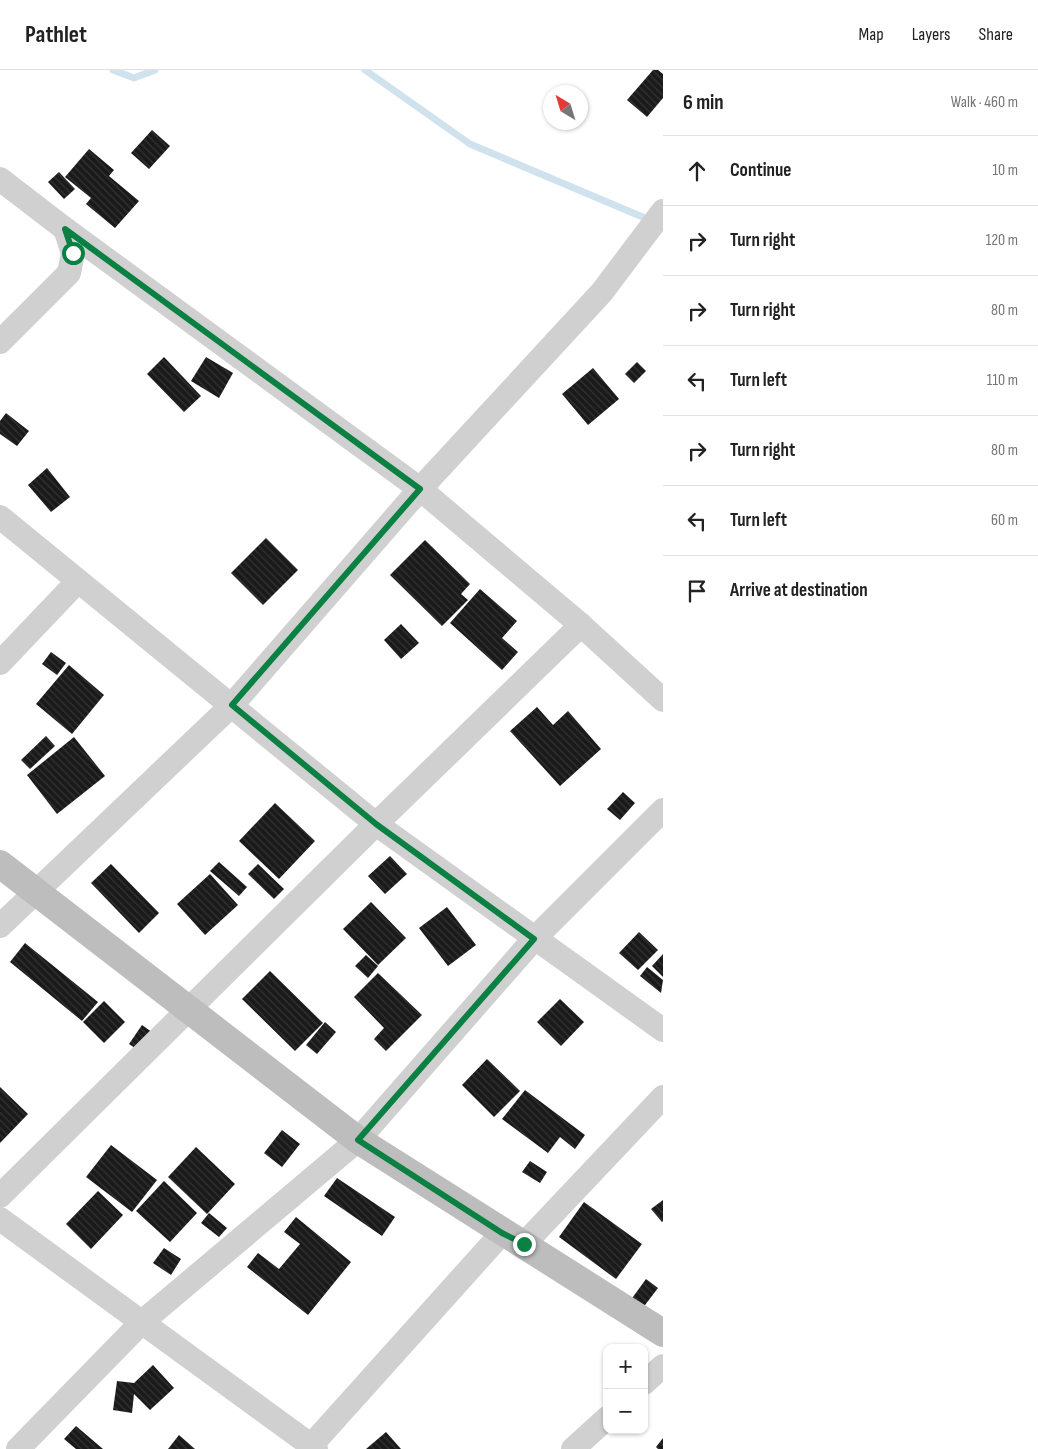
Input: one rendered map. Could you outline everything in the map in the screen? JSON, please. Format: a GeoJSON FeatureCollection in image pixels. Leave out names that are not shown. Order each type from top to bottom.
{"type":"FeatureCollection","features":[{"type":"Feature","properties":{"kind":"street"},"geometry":{"type":"LineString","coordinates":[[0,179],[65,229],[420,489],[581,625],[663,700]]}},
{"type":"Feature","properties":{"kind":"street"},"geometry":{"type":"LineString","coordinates":[[0,926],[232,705],[420,489],[602,292],[663,211]]}},
{"type":"Feature","properties":{"kind":"street"},"geometry":{"type":"LineString","coordinates":[[0,342],[70,273],[73,253],[65,229]]}},
{"type":"Feature","properties":{"kind":"street"},"geometry":{"type":"LineString","coordinates":[[0,517],[376,824],[663,1030]]}},
{"type":"Feature","properties":{"kind":"street"},"geometry":{"type":"LineString","coordinates":[[0,663],[78,581]]}},
{"type":"Feature","properties":{"kind":"street"},"geometry":{"type":"LineString","coordinates":[[0,1196],[376,824],[581,625]]}},
{"type":"Feature","properties":{"kind":"street"},"geometry":{"type":"LineString","coordinates":[[18,1449],[142,1322],[358,1140],[534,939],[663,810]]}},
{"type":"Feature","properties":{"kind":"street"},"geometry":{"type":"LineString","coordinates":[[0,864],[358,1140],[663,1333]]}},
{"type":"Feature","properties":{"kind":"street"},"geometry":{"type":"LineString","coordinates":[[0,1219],[312,1448],[513,1238],[663,1097]]}},
{"type":"Feature","properties":{"kind":"street"},"geometry":{"type":"LineString","coordinates":[[648,1379],[663,1366]]}},
{"type":"Feature","properties":{"kind":"street"},"geometry":{"type":"LineString","coordinates":[[573,1449],[603,1422]]}},
{"type":"Feature","properties":{"kind":"building"},"geometry":{"type":"Polygon","coordinates":[[[653,70],[658,70],[663,74],[663,98],[647,117],[627,100],[653,70]]]}},
{"type":"Feature","properties":{"kind":"building"},"geometry":{"type":"Polygon","coordinates":[[[152,130],[170,146],[149,169],[131,153],[152,130]]]}},
{"type":"Feature","properties":{"kind":"building"},"geometry":{"type":"Polygon","coordinates":[[[89,149],[114,170],[109,176],[139,201],[115,228],[86,204],[91,198],[65,177],[89,149]]]}},
{"type":"Feature","properties":{"kind":"building"},"geometry":{"type":"Polygon","coordinates":[[[59,172],[75,189],[64,199],[48,182],[59,172]]]}},
{"type":"Feature","properties":{"kind":"building"},"geometry":{"type":"Polygon","coordinates":[[[164,357],[201,396],[184,412],[147,374],[164,357]]]}},
{"type":"Feature","properties":{"kind":"building"},"geometry":{"type":"Polygon","coordinates":[[[206,357],[233,373],[219,398],[191,381],[206,357]]]}},
{"type":"Feature","properties":{"kind":"building"},"geometry":{"type":"Polygon","coordinates":[[[637,362],[646,371],[634,383],[625,374],[637,362]]]}},
{"type":"Feature","properties":{"kind":"building"},"geometry":{"type":"Polygon","coordinates":[[[593,368],[619,399],[588,425],[562,394],[593,368]]]}},
{"type":"Feature","properties":{"kind":"building"},"geometry":{"type":"Polygon","coordinates":[[[6,413],[29,431],[17,446],[0,434],[0,421],[6,413]]]}},
{"type":"Feature","properties":{"kind":"building"},"geometry":{"type":"Polygon","coordinates":[[[47,468],[70,497],[51,512],[28,485],[47,468]]]}},
{"type":"Feature","properties":{"kind":"building"},"geometry":{"type":"Polygon","coordinates":[[[266,538],[298,570],[263,605],[231,573],[266,538]]]}},
{"type":"Feature","properties":{"kind":"building"},"geometry":{"type":"Polygon","coordinates":[[[425,540],[470,584],[461,594],[468,600],[442,626],[390,575],[425,540]]]}},
{"type":"Feature","properties":{"kind":"building"},"geometry":{"type":"Polygon","coordinates":[[[480,589],[517,621],[502,638],[518,652],[502,670],[450,623],[480,589]]]}},
{"type":"Feature","properties":{"kind":"building"},"geometry":{"type":"Polygon","coordinates":[[[401,624],[419,643],[401,659],[384,640],[401,624]]]}},
{"type":"Feature","properties":{"kind":"building"},"geometry":{"type":"Polygon","coordinates":[[[51,652],[66,663],[57,675],[42,664],[51,652]]]}},
{"type":"Feature","properties":{"kind":"building"},"geometry":{"type":"Polygon","coordinates":[[[69,665],[104,695],[72,734],[36,704],[69,665]]]}},
{"type":"Feature","properties":{"kind":"building"},"geometry":{"type":"Polygon","coordinates":[[[537,707],[553,725],[568,711],[601,749],[560,786],[510,731],[537,707]]]}},
{"type":"Feature","properties":{"kind":"building"},"geometry":{"type":"Polygon","coordinates":[[[46,736],[55,746],[30,769],[21,760],[46,736]]]}},
{"type":"Feature","properties":{"kind":"building"},"geometry":{"type":"Polygon","coordinates":[[[74,737],[105,776],[57,814],[27,775],[74,737]]]}},
{"type":"Feature","properties":{"kind":"building"},"geometry":{"type":"Polygon","coordinates":[[[623,792],[635,803],[620,820],[607,809],[623,792]]]}},
{"type":"Feature","properties":{"kind":"building"},"geometry":{"type":"Polygon","coordinates":[[[275,803],[315,841],[279,879],[239,841],[275,803]]]}},
{"type":"Feature","properties":{"kind":"building"},"geometry":{"type":"Polygon","coordinates":[[[390,856],[407,874],[385,894],[368,876],[390,856]]]}},
{"type":"Feature","properties":{"kind":"building"},"geometry":{"type":"Polygon","coordinates":[[[219,862],[247,887],[239,896],[210,871],[219,862]]]}},
{"type":"Feature","properties":{"kind":"building"},"geometry":{"type":"Polygon","coordinates":[[[111,864],[159,913],[139,933],[91,883],[111,864]]]}},
{"type":"Feature","properties":{"kind":"building"},"geometry":{"type":"Polygon","coordinates":[[[258,864],[284,889],[274,899],[248,874],[258,864]]]}},
{"type":"Feature","properties":{"kind":"building"},"geometry":{"type":"Polygon","coordinates":[[[210,874],[238,905],[205,935],[177,904],[210,874]]]}},
{"type":"Feature","properties":{"kind":"building"},"geometry":{"type":"Polygon","coordinates":[[[371,902],[406,938],[378,965],[343,929],[371,902]]]}},
{"type":"Feature","properties":{"kind":"building"},"geometry":{"type":"Polygon","coordinates":[[[447,907],[476,945],[448,966],[419,928],[447,907]]]}},
{"type":"Feature","properties":{"kind":"building"},"geometry":{"type":"Polygon","coordinates":[[[639,932],[658,950],[638,970],[619,953],[639,932]]]}},
{"type":"Feature","properties":{"kind":"building"},"geometry":{"type":"Polygon","coordinates":[[[25,943],[98,1002],[82,1021],[10,962],[25,943]]]}},
{"type":"Feature","properties":{"kind":"building"},"geometry":{"type":"Polygon","coordinates":[[[663,954],[663,977],[652,966],[663,954]]]}},
{"type":"Feature","properties":{"kind":"building"},"geometry":{"type":"Polygon","coordinates":[[[366,955],[378,966],[368,978],[355,966],[366,955]]]}},
{"type":"Feature","properties":{"kind":"building"},"geometry":{"type":"Polygon","coordinates":[[[647,967],[663,980],[661,993],[640,976],[647,967]]]}},
{"type":"Feature","properties":{"kind":"building"},"geometry":{"type":"Polygon","coordinates":[[[270,971],[323,1023],[295,1051],[242,999],[270,971]]]}},
{"type":"Feature","properties":{"kind":"building"},"geometry":{"type":"Polygon","coordinates":[[[378,973],[422,1015],[386,1051],[374,1039],[384,1028],[354,997],[378,973]]]}},
{"type":"Feature","properties":{"kind":"building"},"geometry":{"type":"Polygon","coordinates":[[[560,999],[584,1022],[561,1046],[537,1022],[560,999]]]}},
{"type":"Feature","properties":{"kind":"building"},"geometry":{"type":"Polygon","coordinates":[[[104,1001],[125,1022],[104,1043],[83,1022],[104,1001]]]}},
{"type":"Feature","properties":{"kind":"building"},"geometry":{"type":"Polygon","coordinates":[[[325,1022],[336,1032],[317,1054],[306,1045],[325,1022]]]}},
{"type":"Feature","properties":{"kind":"building"},"geometry":{"type":"Polygon","coordinates":[[[142,1025],[156,1035],[144,1054],[129,1044],[142,1025]]]}},
{"type":"Feature","properties":{"kind":"building"},"geometry":{"type":"Polygon","coordinates":[[[487,1059],[520,1091],[494,1117],[462,1085],[487,1059]]]}},
{"type":"Feature","properties":{"kind":"building"},"geometry":{"type":"Polygon","coordinates":[[[0,1087],[28,1114],[0,1143],[0,1087]]]}},
{"type":"Feature","properties":{"kind":"building"},"geometry":{"type":"Polygon","coordinates":[[[525,1090],[585,1135],[575,1149],[560,1137],[548,1153],[502,1119],[525,1090]]]}},
{"type":"Feature","properties":{"kind":"building"},"geometry":{"type":"Polygon","coordinates":[[[282,1130],[300,1144],[282,1167],[264,1153],[282,1130]]]}},
{"type":"Feature","properties":{"kind":"building"},"geometry":{"type":"Polygon","coordinates":[[[111,1145],[157,1180],[132,1212],[86,1177],[111,1145]]]}},
{"type":"Feature","properties":{"kind":"building"},"geometry":{"type":"Polygon","coordinates":[[[196,1147],[235,1184],[207,1214],[168,1177],[196,1147]]]}},
{"type":"Feature","properties":{"kind":"building"},"geometry":{"type":"Polygon","coordinates":[[[530,1161],[547,1172],[540,1183],[522,1172],[530,1161]]]}},
{"type":"Feature","properties":{"kind":"building"},"geometry":{"type":"Polygon","coordinates":[[[337,1178],[395,1217],[382,1236],[324,1196],[337,1178]]]}},
{"type":"Feature","properties":{"kind":"building"},"geometry":{"type":"Polygon","coordinates":[[[164,1181],[197,1213],[170,1242],[136,1211],[164,1181]]]}},
{"type":"Feature","properties":{"kind":"building"},"geometry":{"type":"Polygon","coordinates":[[[98,1191],[123,1215],[91,1249],[66,1224],[98,1191]]]}},
{"type":"Feature","properties":{"kind":"building"},"geometry":{"type":"Polygon","coordinates":[[[663,1200],[663,1221],[662,1222],[651,1209],[663,1200]]]}},
{"type":"Feature","properties":{"kind":"building"},"geometry":{"type":"Polygon","coordinates":[[[584,1202],[642,1244],[616,1279],[559,1237],[584,1202]]]}},
{"type":"Feature","properties":{"kind":"building"},"geometry":{"type":"Polygon","coordinates":[[[209,1213],[227,1228],[219,1237],[201,1223],[209,1213]]]}},
{"type":"Feature","properties":{"kind":"building"},"geometry":{"type":"Polygon","coordinates":[[[296,1217],[351,1262],[308,1315],[247,1267],[258,1253],[279,1269],[300,1244],[284,1232],[296,1217]]]}},
{"type":"Feature","properties":{"kind":"building"},"geometry":{"type":"Polygon","coordinates":[[[164,1248],[181,1259],[171,1275],[153,1263],[164,1248]]]}},
{"type":"Feature","properties":{"kind":"building"},"geometry":{"type":"Polygon","coordinates":[[[646,1279],[658,1288],[642,1309],[630,1301],[646,1279]]]}},
{"type":"Feature","properties":{"kind":"building"},"geometry":{"type":"Polygon","coordinates":[[[153,1365],[174,1388],[150,1410],[134,1394],[132,1413],[113,1410],[117,1381],[134,1383],[153,1365]]]}},
{"type":"Feature","properties":{"kind":"building"},"geometry":{"type":"Polygon","coordinates":[[[76,1426],[103,1449],[76,1449],[64,1439],[76,1426]]]}},
{"type":"Feature","properties":{"kind":"building"},"geometry":{"type":"Polygon","coordinates":[[[386,1432],[401,1449],[366,1449],[386,1432]]]}},
{"type":"Feature","properties":{"kind":"building"},"geometry":{"type":"Polygon","coordinates":[[[179,1435],[195,1449],[168,1449],[179,1435]]]}},
{"type":"Feature","properties":{"kind":"building"},"geometry":{"type":"Polygon","coordinates":[[[663,1438],[663,1449],[658,1449],[656,1447],[663,1438]]]}},
{"type":"Feature","properties":{"kind":"waterway"},"geometry":{"type":"LineString","coordinates":[[113,70],[134,78],[155,70]]}},
{"type":"Feature","properties":{"kind":"waterway"},"geometry":{"type":"LineString","coordinates":[[365,70],[470,144],[652,221]]}},
{"type":"Feature","properties":{"kind":"route"},"geometry":{"type":"LineString","coordinates":[[73,253],[65,229],[420,489],[232,705],[376,824],[534,939],[358,1140],[502,1233],[524,1244]]}}]}
